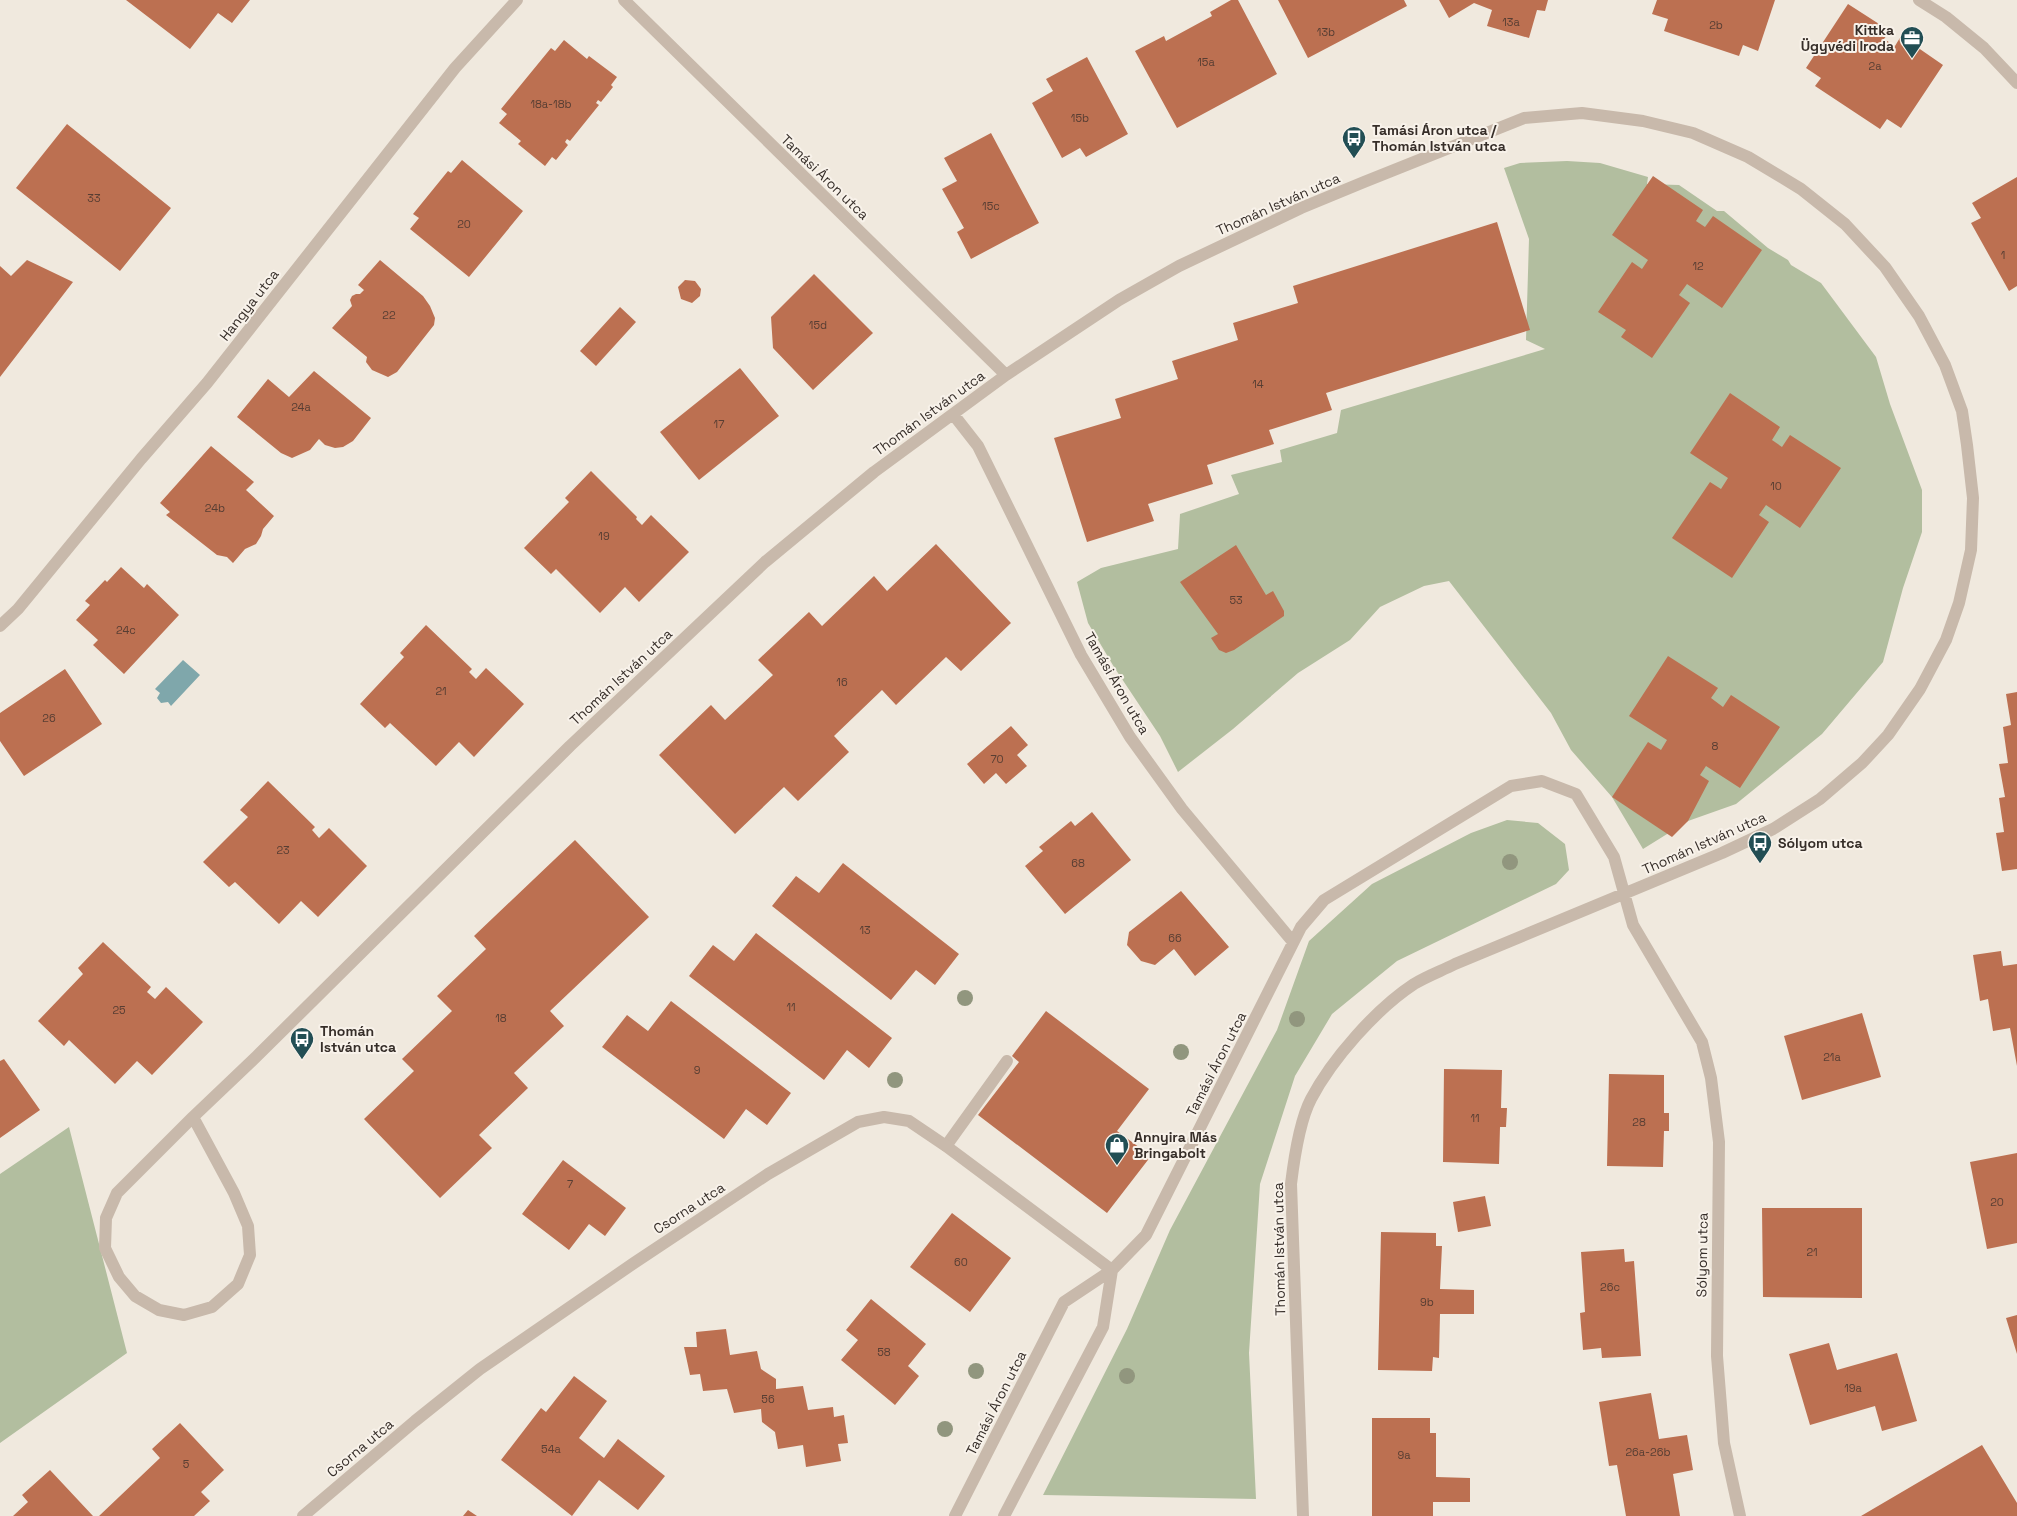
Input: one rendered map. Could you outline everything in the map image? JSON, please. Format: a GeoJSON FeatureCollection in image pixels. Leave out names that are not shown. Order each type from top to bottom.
{"type":"FeatureCollection","features":[{"type":"Feature","properties":{"kind":"street","name":"Hangya utca"},"geometry":{"type":"LineString","coordinates":[[0,626],[18,609],[141,459],[207,383],[455,68],[517,0]]}},
{"type":"Feature","properties":{"kind":"street","name":"Tamási Áron utca"},"geometry":{"type":"LineString","coordinates":[[624,0],[1006,375]]}},
{"type":"Feature","properties":{"kind":"street"},"geometry":{"type":"LineString","coordinates":[[1919,0],[1946,17],[1984,48],[2017,83]]}},
{"type":"Feature","properties":{"kind":"street","name":"Thomán István utca"},"geometry":{"type":"LineString","coordinates":[[193,1117],[234,1193],[248,1226],[250,1255],[238,1284],[212,1307],[184,1315],[159,1310],[151,1306],[135,1296],[119,1277],[105,1248],[106,1218],[117,1193],[193,1117],[570,746],[765,562],[874,472],[1006,375],[1118,300],[1179,266],[1301,208],[1524,118],[1582,113],[1643,121],[1693,133],[1748,157],[1801,188],[1845,224],[1885,267],[1919,316],[1945,365],[1962,411],[1972,507],[1972,550],[1959,603],[1946,640],[1920,689],[1888,735],[1862,764],[1820,799],[1773,829],[1722,853],[1455,964],[1415,984],[1380,1011],[1342,1052],[1310,1100],[1295,1147],[1291,1184],[1303,1516]]}},
{"type":"Feature","properties":{"kind":"street","name":"Tamási Áron utca"},"geometry":{"type":"LineString","coordinates":[[954,414],[978,446],[1081,655],[1130,737],[1182,810],[1293,942]]}},
{"type":"Feature","properties":{"kind":"street","name":"Tamási Áron utca"},"geometry":{"type":"LineString","coordinates":[[955,1516],[1064,1302],[1112,1270],[1146,1235],[1293,942],[1301,928],[1324,900],[1512,786],[1542,780],[1576,794],[1614,857],[1624,894]]}},
{"type":"Feature","properties":{"kind":"street","name":"Sólyom utca"},"geometry":{"type":"LineString","coordinates":[[1624,894],[1633,925],[1702,1042],[1711,1078],[1719,1142],[1717,1356],[1724,1443],[1740,1516]]}},
{"type":"Feature","properties":{"kind":"street"},"geometry":{"type":"LineString","coordinates":[[946,1146],[1007,1061]]}},
{"type":"Feature","properties":{"kind":"street","name":"Csorna utca"},"geometry":{"type":"LineString","coordinates":[[303,1516],[415,1421],[480,1369],[768,1174],[858,1122],[884,1117],[908,1121],[946,1146],[1112,1270]]}},
{"type":"Feature","properties":{"kind":"street"},"geometry":{"type":"LineString","coordinates":[[1004,1516],[1103,1327],[1112,1270]]}},
{"type":"Feature","properties":{"kind":"green space"},"geometry":{"type":"Polygon","coordinates":[[[1567,161],[1600,163],[1648,177],[1647,184],[1679,185],[1717,211],[1724,211],[1768,248],[1788,260],[1791,265],[1821,283],[1876,357],[1890,404],[1922,490],[1922,532],[1903,588],[1883,662],[1822,734],[1736,804],[1688,821],[1643,849],[1612,797],[1571,750],[1551,713],[1449,581],[1424,586],[1380,607],[1350,640],[1298,673],[1233,729],[1178,772],[1160,736],[1114,667],[1088,623],[1077,582],[1101,568],[1178,549],[1180,514],[1239,494],[1231,475],[1282,462],[1280,450],[1337,433],[1341,410],[1545,349],[1526,340],[1529,239],[1504,168],[1520,163],[1567,161]]]}},
{"type":"Feature","properties":{"kind":"green space"},"geometry":{"type":"Polygon","coordinates":[[[1507,820],[1538,823],[1565,844],[1569,870],[1556,884],[1397,961],[1332,1014],[1295,1076],[1260,1184],[1249,1353],[1256,1499],[1043,1495],[1127,1329],[1170,1230],[1277,1030],[1309,941],[1372,884],[1471,833],[1507,820]]]}},
{"type":"Feature","properties":{"kind":"green space"},"geometry":{"type":"Polygon","coordinates":[[[69,1127],[127,1353],[0,1443],[0,1174],[69,1127]]]}},
{"type":"Feature","properties":{"kind":"water"},"geometry":{"type":"Polygon","coordinates":[[[183,660],[200,675],[171,706],[168,702],[161,703],[157,698],[160,693],[155,689],[183,660]]]}},
{"type":"Feature","properties":{"kind":"building"},"geometry":{"type":"Polygon","coordinates":[[[126,0],[250,0],[232,23],[218,13],[190,49],[126,0]]]}},
{"type":"Feature","properties":{"kind":"building"},"geometry":{"type":"Polygon","coordinates":[[[1231,0],[1238,0],[1277,74],[1177,128],[1135,51],[1164,36],[1166,41],[1212,16],[1210,12],[1231,0]]]}},
{"type":"Feature","properties":{"kind":"building"},"geometry":{"type":"Polygon","coordinates":[[[1278,0],[1404,0],[1407,6],[1308,58],[1278,0]]]}},
{"type":"Feature","properties":{"kind":"building"},"geometry":{"type":"Polygon","coordinates":[[[1439,0],[1548,0],[1545,11],[1537,10],[1529,38],[1487,26],[1492,10],[1474,3],[1449,18],[1439,0]]]}},
{"type":"Feature","properties":{"kind":"building"},"geometry":{"type":"Polygon","coordinates":[[[1657,0],[1775,0],[1758,51],[1743,45],[1739,56],[1664,31],[1668,19],[1652,14],[1657,0]]]}},
{"type":"Feature","properties":{"kind":"building"},"geometry":{"type":"Polygon","coordinates":[[[1848,4],[1890,31],[1884,39],[1895,46],[1901,36],[1943,65],[1901,128],[1887,119],[1880,129],[1815,86],[1821,78],[1806,68],[1848,4]]]}},
{"type":"Feature","properties":{"kind":"building"},"geometry":{"type":"Polygon","coordinates":[[[564,40],[587,59],[589,56],[617,77],[611,85],[613,87],[601,102],[598,100],[596,103],[599,105],[570,141],[567,139],[565,142],[568,145],[556,160],[552,157],[545,166],[518,144],[521,141],[499,123],[507,114],[501,109],[551,48],[555,51],[564,40]]]}},
{"type":"Feature","properties":{"kind":"building"},"geometry":{"type":"Polygon","coordinates":[[[1087,57],[1128,134],[1086,157],[1080,148],[1062,158],[1032,103],[1053,91],[1046,79],[1087,57]]]}},
{"type":"Feature","properties":{"kind":"building"},"geometry":{"type":"Polygon","coordinates":[[[67,124],[171,208],[120,271],[16,188],[67,124]]]}},
{"type":"Feature","properties":{"kind":"building"},"geometry":{"type":"Polygon","coordinates":[[[991,133],[1039,223],[971,259],[957,232],[964,228],[942,189],[957,181],[944,158],[991,133]]]}},
{"type":"Feature","properties":{"kind":"building"},"geometry":{"type":"Polygon","coordinates":[[[462,160],[523,211],[469,277],[410,229],[419,218],[413,214],[448,171],[451,173],[462,160]]]}},
{"type":"Feature","properties":{"kind":"building"},"geometry":{"type":"Polygon","coordinates":[[[1653,176],[1703,210],[1696,221],[1705,227],[1713,216],[1762,250],[1722,308],[1687,284],[1679,295],[1690,303],[1652,358],[1621,337],[1626,330],[1598,312],[1632,262],[1642,269],[1648,260],[1612,235],[1653,176]]]}},
{"type":"Feature","properties":{"kind":"building"},"geometry":{"type":"Polygon","coordinates":[[[2017,177],[2017,286],[2009,291],[1971,223],[1981,218],[1972,203],[2017,177]]]}},
{"type":"Feature","properties":{"kind":"building"},"geometry":{"type":"Polygon","coordinates":[[[1497,222],[1530,330],[1326,393],[1332,410],[1269,430],[1274,444],[1207,465],[1213,484],[1148,504],[1154,521],[1087,542],[1054,438],[1121,418],[1115,399],[1178,379],[1172,361],[1238,340],[1233,323],[1298,303],[1293,286],[1497,222]]]}},
{"type":"Feature","properties":{"kind":"building"},"geometry":{"type":"Polygon","coordinates":[[[27,260],[73,282],[0,377],[0,266],[11,276],[27,260]]]}},
{"type":"Feature","properties":{"kind":"building"},"geometry":{"type":"Polygon","coordinates":[[[380,260],[423,296],[435,318],[434,325],[397,372],[388,377],[372,370],[366,362],[367,357],[332,328],[352,306],[350,300],[352,296],[360,294],[364,290],[358,285],[380,260]]]}},
{"type":"Feature","properties":{"kind":"building"},"geometry":{"type":"Polygon","coordinates":[[[814,274],[873,333],[813,390],[773,348],[771,317],[814,274]]]}},
{"type":"Feature","properties":{"kind":"building"},"geometry":{"type":"Polygon","coordinates":[[[685,280],[695,281],[701,289],[700,296],[692,303],[681,299],[678,287],[685,280]]]}},
{"type":"Feature","properties":{"kind":"building"},"geometry":{"type":"Polygon","coordinates":[[[620,307],[636,322],[596,366],[580,351],[620,307]]]}},
{"type":"Feature","properties":{"kind":"building"},"geometry":{"type":"Polygon","coordinates":[[[740,368],[779,416],[699,480],[660,432],[740,368]]]}},
{"type":"Feature","properties":{"kind":"building"},"geometry":{"type":"Polygon","coordinates":[[[314,371],[371,418],[353,441],[343,447],[335,448],[325,445],[319,439],[310,450],[292,458],[281,453],[237,417],[268,379],[289,397],[314,371]]]}},
{"type":"Feature","properties":{"kind":"building"},"geometry":{"type":"Polygon","coordinates":[[[1730,393],[1780,427],[1772,440],[1782,447],[1790,435],[1841,468],[1800,528],[1766,505],[1759,515],[1769,522],[1732,578],[1672,538],[1710,482],[1721,489],[1728,478],[1690,453],[1730,393]]]}},
{"type":"Feature","properties":{"kind":"building"},"geometry":{"type":"Polygon","coordinates":[[[211,446],[254,482],[246,490],[274,516],[263,529],[256,544],[245,549],[233,563],[227,557],[217,555],[166,515],[170,512],[160,503],[211,446]]]}},
{"type":"Feature","properties":{"kind":"building"},"geometry":{"type":"Polygon","coordinates":[[[591,471],[637,517],[636,519],[642,525],[651,515],[689,552],[639,602],[625,587],[600,613],[556,569],[551,574],[524,548],[569,502],[565,498],[591,471]]]}},
{"type":"Feature","properties":{"kind":"building"},"geometry":{"type":"Polygon","coordinates":[[[936,544],[1011,623],[961,671],[946,657],[896,705],[882,690],[834,736],[849,752],[798,801],[784,787],[735,834],[659,755],[711,705],[725,720],[773,675],[758,660],[809,612],[822,626],[874,576],[887,591],[936,544]]]}},
{"type":"Feature","properties":{"kind":"building"},"geometry":{"type":"Polygon","coordinates":[[[1236,545],[1266,595],[1273,591],[1284,611],[1284,616],[1234,650],[1226,653],[1219,650],[1211,638],[1218,634],[1180,582],[1236,545]]]}},
{"type":"Feature","properties":{"kind":"building"},"geometry":{"type":"Polygon","coordinates":[[[121,567],[144,588],[147,584],[179,615],[124,674],[93,645],[98,640],[76,620],[90,605],[85,601],[105,580],[107,582],[121,567]]]}},
{"type":"Feature","properties":{"kind":"building"},"geometry":{"type":"Polygon","coordinates":[[[426,625],[472,669],[469,672],[476,679],[486,668],[524,704],[474,757],[459,742],[436,766],[390,723],[385,728],[360,704],[404,657],[400,653],[426,625]]]}},
{"type":"Feature","properties":{"kind":"building"},"geometry":{"type":"Polygon","coordinates":[[[1668,656],[1718,688],[1711,698],[1723,707],[1731,695],[1780,727],[1740,788],[1706,766],[1700,775],[1709,781],[1688,821],[1672,837],[1612,797],[1648,742],[1661,750],[1667,740],[1629,716],[1668,656]]]}},
{"type":"Feature","properties":{"kind":"building"},"geometry":{"type":"Polygon","coordinates":[[[65,669],[102,724],[24,776],[0,741],[0,713],[65,669]]]}},
{"type":"Feature","properties":{"kind":"building"},"geometry":{"type":"Polygon","coordinates":[[[2017,692],[2017,869],[2002,871],[1996,833],[2004,832],[1999,798],[2005,797],[1999,764],[2008,763],[2003,727],[2011,725],[2006,694],[2017,692]]]}},
{"type":"Feature","properties":{"kind":"building"},"geometry":{"type":"Polygon","coordinates":[[[1011,726],[1028,745],[1017,755],[1027,766],[1006,784],[996,773],[984,784],[967,764],[1011,726]]]}},
{"type":"Feature","properties":{"kind":"building"},"geometry":{"type":"Polygon","coordinates":[[[268,781],[315,827],[312,830],[319,838],[329,828],[367,866],[318,917],[301,901],[279,924],[235,882],[229,887],[203,862],[248,817],[240,810],[268,781]]]}},
{"type":"Feature","properties":{"kind":"building"},"geometry":{"type":"Polygon","coordinates":[[[1092,812],[1131,860],[1065,914],[1025,866],[1043,851],[1039,847],[1071,821],[1075,826],[1092,812]]]}},
{"type":"Feature","properties":{"kind":"building"},"geometry":{"type":"Polygon","coordinates":[[[575,840],[649,917],[550,1011],[564,1026],[514,1073],[528,1088],[479,1135],[492,1148],[440,1198],[364,1119],[414,1071],[402,1059],[452,1011],[437,996],[486,949],[474,936],[575,840]]]}},
{"type":"Feature","properties":{"kind":"building"},"geometry":{"type":"Polygon","coordinates":[[[843,863],[959,954],[935,985],[916,970],[891,1000],[772,906],[796,876],[819,893],[843,863]]]}},
{"type":"Feature","properties":{"kind":"building"},"geometry":{"type":"Polygon","coordinates":[[[1181,891],[1229,947],[1195,976],[1174,949],[1155,965],[1141,961],[1127,945],[1129,932],[1181,891]]]}},
{"type":"Feature","properties":{"kind":"building"},"geometry":{"type":"Polygon","coordinates":[[[756,933],[892,1038],[869,1068],[847,1050],[824,1080],[689,976],[713,945],[734,961],[756,933]]]}},
{"type":"Feature","properties":{"kind":"building"},"geometry":{"type":"Polygon","coordinates":[[[103,942],[151,987],[147,992],[155,999],[166,987],[203,1022],[152,1075],[137,1061],[115,1084],[69,1040],[64,1046],[38,1021],[83,974],[78,968],[103,942]]]}},
{"type":"Feature","properties":{"kind":"building"},"geometry":{"type":"Polygon","coordinates":[[[2001,951],[2003,966],[2017,964],[2017,1066],[2010,1028],[1993,1031],[1988,999],[1980,1001],[1973,955],[2001,951]]]}},
{"type":"Feature","properties":{"kind":"building"},"geometry":{"type":"Polygon","coordinates":[[[671,1001],[791,1093],[767,1125],[746,1109],[724,1139],[602,1047],[627,1015],[648,1031],[671,1001]]]}},
{"type":"Feature","properties":{"kind":"building"},"geometry":{"type":"Polygon","coordinates":[[[1046,1011],[1149,1089],[1117,1131],[1151,1156],[1107,1213],[978,1115],[1019,1062],[1012,1056],[1046,1011]]]}},
{"type":"Feature","properties":{"kind":"building"},"geometry":{"type":"Polygon","coordinates":[[[1862,1013],[1881,1077],[1802,1100],[1784,1036],[1862,1013]]]}},
{"type":"Feature","properties":{"kind":"building"},"geometry":{"type":"Polygon","coordinates":[[[4,1059],[40,1110],[0,1138],[0,1061],[4,1059]]]}},
{"type":"Feature","properties":{"kind":"building"},"geometry":{"type":"Polygon","coordinates":[[[1444,1069],[1502,1070],[1501,1108],[1507,1108],[1506,1127],[1500,1127],[1499,1164],[1443,1162],[1444,1069]]]}},
{"type":"Feature","properties":{"kind":"building"},"geometry":{"type":"Polygon","coordinates":[[[1609,1074],[1664,1075],[1664,1113],[1669,1113],[1669,1131],[1664,1131],[1663,1167],[1607,1166],[1609,1074]]]}},
{"type":"Feature","properties":{"kind":"building"},"geometry":{"type":"Polygon","coordinates":[[[2017,1153],[2017,1243],[1987,1249],[1970,1162],[2017,1153]]]}},
{"type":"Feature","properties":{"kind":"building"},"geometry":{"type":"Polygon","coordinates":[[[563,1160],[626,1208],[605,1236],[589,1224],[569,1250],[522,1214],[563,1160]]]}},
{"type":"Feature","properties":{"kind":"building"},"geometry":{"type":"Polygon","coordinates":[[[1485,1196],[1491,1226],[1458,1232],[1453,1202],[1485,1196]]]}},
{"type":"Feature","properties":{"kind":"building"},"geometry":{"type":"Polygon","coordinates":[[[1762,1208],[1862,1208],[1862,1298],[1763,1297],[1762,1208]]]}},
{"type":"Feature","properties":{"kind":"building"},"geometry":{"type":"Polygon","coordinates":[[[952,1213],[1011,1258],[970,1312],[910,1267],[952,1213]]]}},
{"type":"Feature","properties":{"kind":"building"},"geometry":{"type":"Polygon","coordinates":[[[1381,1232],[1436,1233],[1436,1246],[1442,1246],[1440,1289],[1474,1290],[1474,1314],[1440,1314],[1439,1358],[1433,1357],[1432,1371],[1378,1370],[1381,1232]]]}},
{"type":"Feature","properties":{"kind":"building"},"geometry":{"type":"Polygon","coordinates":[[[1624,1249],[1625,1262],[1634,1261],[1641,1356],[1602,1358],[1601,1348],[1583,1350],[1580,1313],[1585,1312],[1581,1252],[1624,1249]]]}},
{"type":"Feature","properties":{"kind":"building"},"geometry":{"type":"Polygon","coordinates":[[[871,1299],[926,1344],[908,1366],[919,1376],[895,1405],[841,1360],[858,1340],[846,1330],[871,1299]]]}},
{"type":"Feature","properties":{"kind":"building"},"geometry":{"type":"Polygon","coordinates":[[[2017,1315],[2017,1354],[2006,1318],[2017,1315]]]}},
{"type":"Feature","properties":{"kind":"building"},"geometry":{"type":"Polygon","coordinates":[[[726,1329],[730,1355],[757,1351],[761,1369],[776,1379],[776,1389],[803,1386],[808,1410],[833,1407],[834,1417],[844,1415],[848,1443],[838,1444],[841,1461],[806,1467],[803,1445],[778,1449],[775,1432],[762,1422],[761,1409],[734,1413],[727,1389],[703,1391],[700,1374],[690,1375],[684,1347],[697,1347],[696,1332],[726,1329]]]}},
{"type":"Feature","properties":{"kind":"building"},"geometry":{"type":"Polygon","coordinates":[[[1829,1343],[1837,1370],[1897,1353],[1917,1421],[1882,1431],[1875,1406],[1810,1425],[1789,1354],[1829,1343]]]}},
{"type":"Feature","properties":{"kind":"building"},"geometry":{"type":"Polygon","coordinates":[[[574,1376],[607,1401],[579,1438],[604,1458],[618,1439],[665,1476],[638,1510],[599,1480],[572,1516],[501,1460],[541,1408],[546,1412],[574,1376]]]}},
{"type":"Feature","properties":{"kind":"building"},"geometry":{"type":"Polygon","coordinates":[[[1651,1393],[1659,1439],[1687,1435],[1693,1470],[1673,1474],[1680,1516],[1626,1516],[1617,1465],[1609,1466],[1599,1402],[1651,1393]]]}},
{"type":"Feature","properties":{"kind":"building"},"geometry":{"type":"Polygon","coordinates":[[[1372,1418],[1430,1418],[1430,1433],[1436,1433],[1436,1477],[1470,1478],[1470,1502],[1433,1502],[1433,1516],[1372,1516],[1372,1418]]]}},
{"type":"Feature","properties":{"kind":"building"},"geometry":{"type":"Polygon","coordinates":[[[180,1423],[224,1470],[201,1492],[210,1501],[194,1516],[99,1516],[160,1458],[152,1449],[180,1423]]]}},
{"type":"Feature","properties":{"kind":"building"},"geometry":{"type":"Polygon","coordinates":[[[1982,1445],[2017,1503],[2017,1516],[1861,1516],[1982,1445]]]}},
{"type":"Feature","properties":{"kind":"building"},"geometry":{"type":"Polygon","coordinates":[[[50,1470],[93,1516],[13,1516],[28,1502],[22,1495],[50,1470]]]}},
{"type":"Feature","properties":{"kind":"building"},"geometry":{"type":"Polygon","coordinates":[[[468,1510],[477,1516],[463,1516],[468,1510]]]}},
{"type":"Feature","properties":{"kind":"place","name":"Kittka Ügyvédi Iroda"},"geometry":{"type":"Point","coordinates":[1912,59]}},
{"type":"Feature","properties":{"kind":"place","name":"Tamási Áron utca / Thomán István utca"},"geometry":{"type":"Point","coordinates":[1354,159]}},
{"type":"Feature","properties":{"kind":"place","name":"Sólyom utca"},"geometry":{"type":"Point","coordinates":[1760,864]}},
{"type":"Feature","properties":{"kind":"place","name":"Thomán István utca"},"geometry":{"type":"Point","coordinates":[302,1060]}},
{"type":"Feature","properties":{"kind":"place","name":"Annyira Más Bringabolt"},"geometry":{"type":"Point","coordinates":[1117,1166]}}]}
